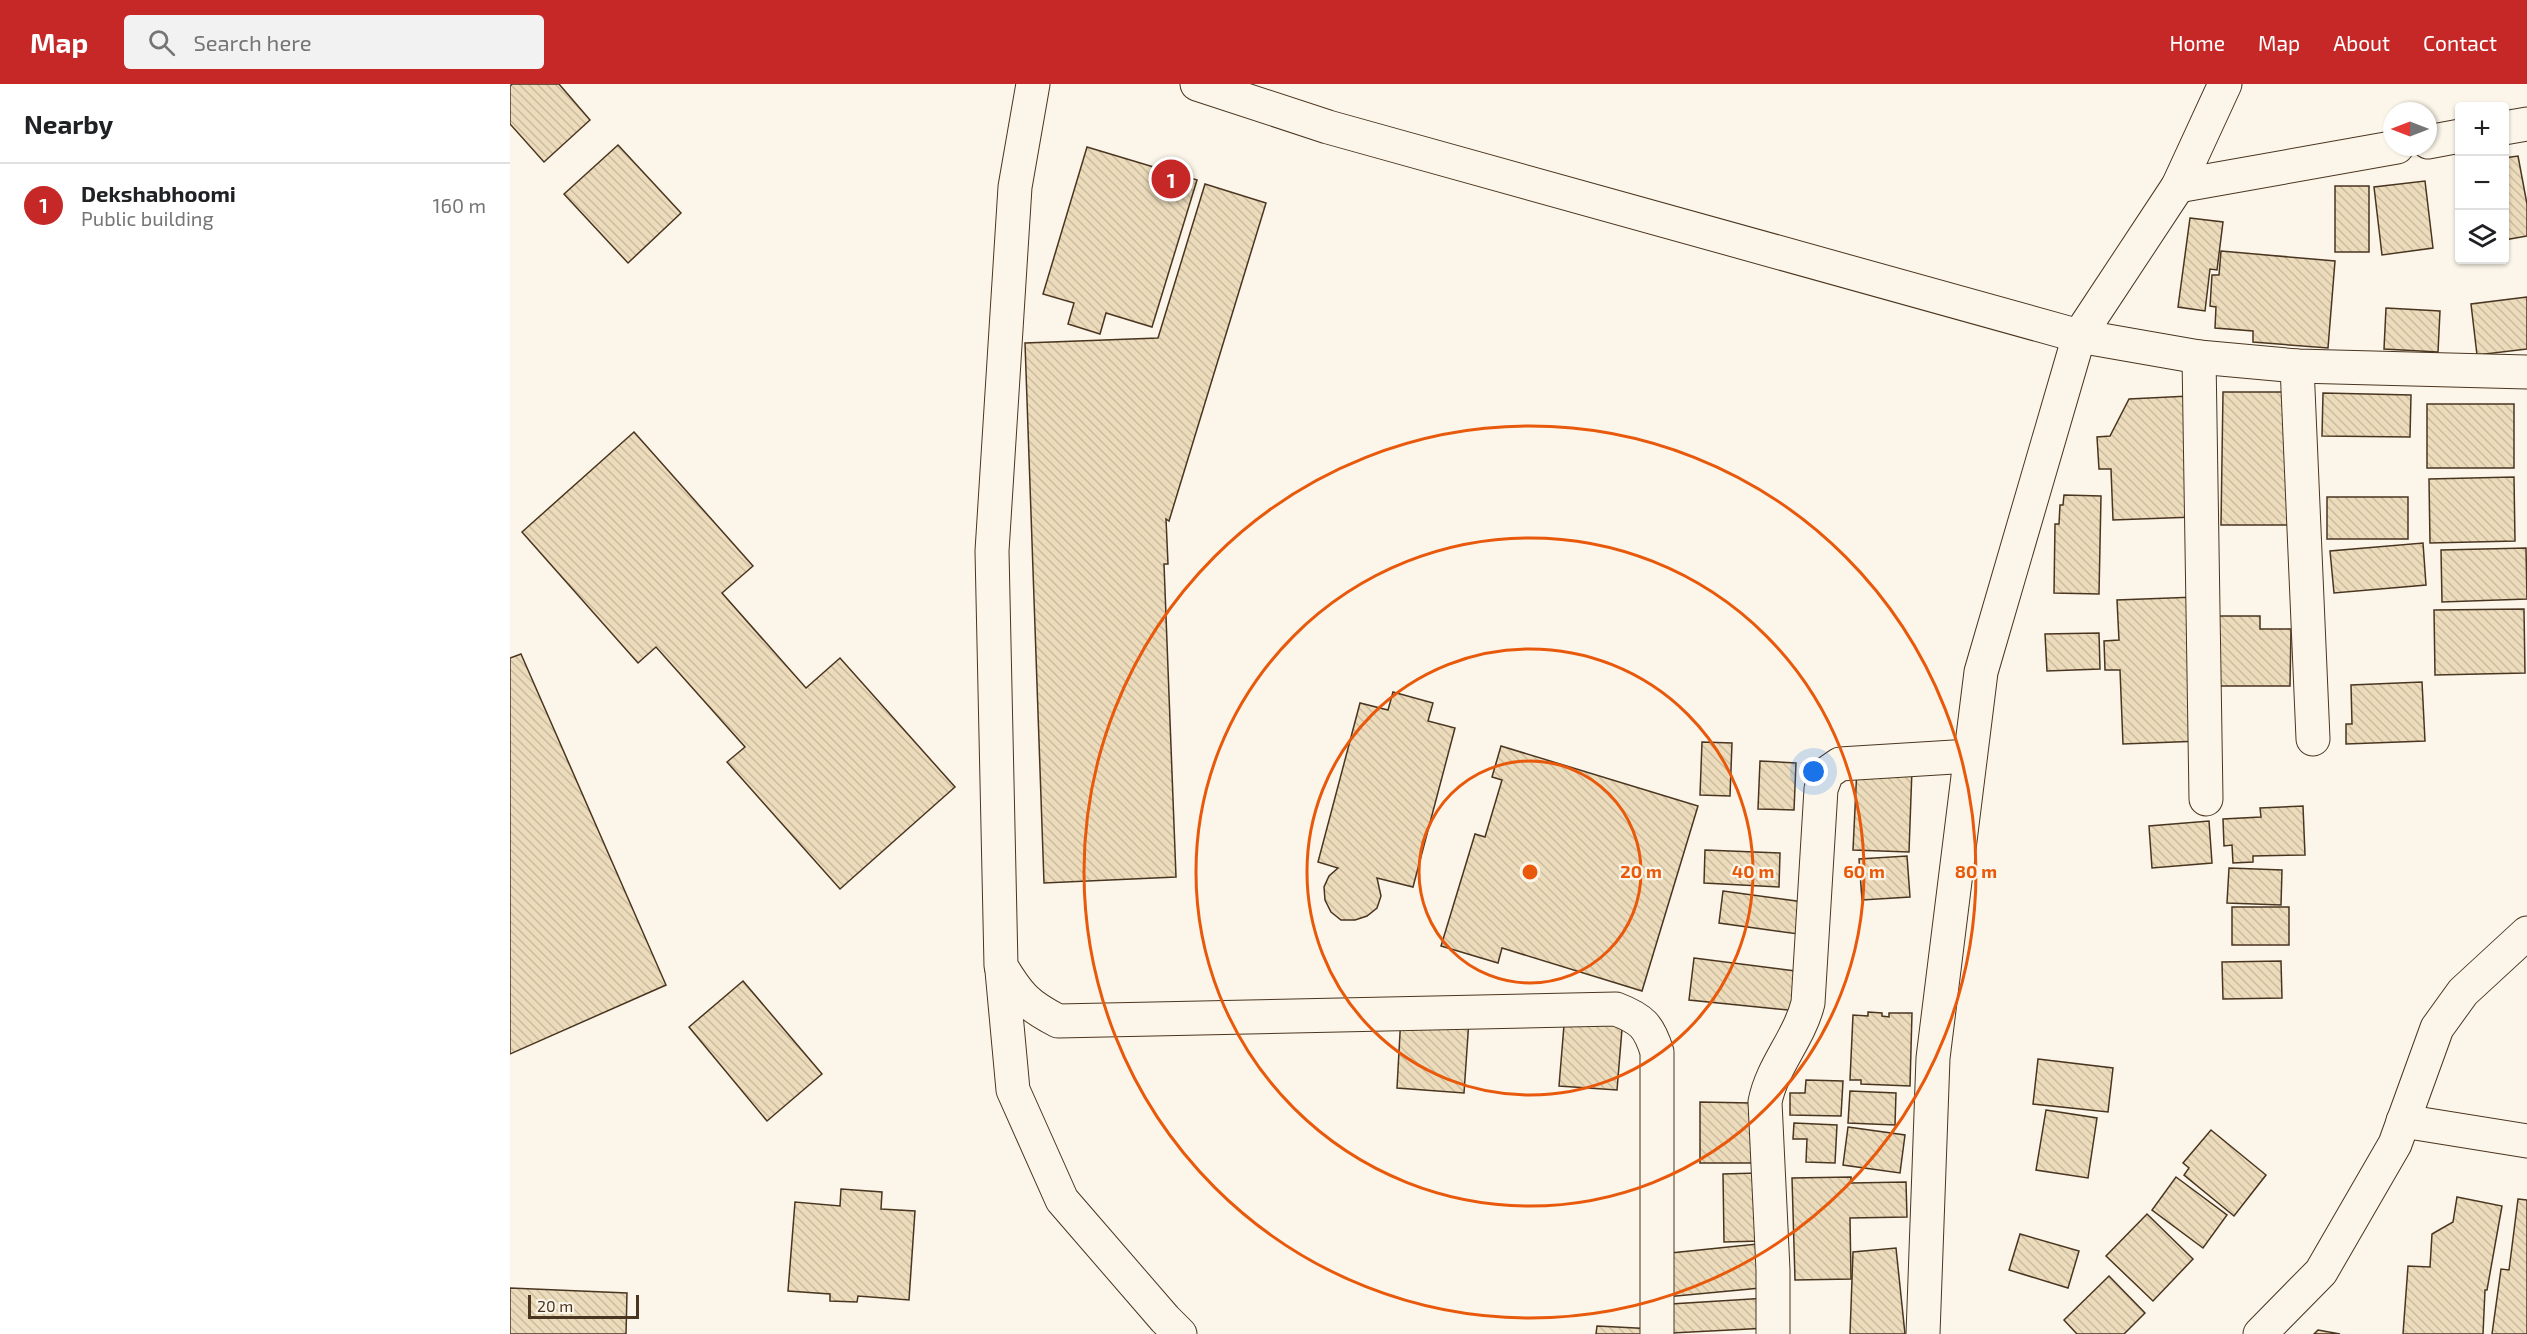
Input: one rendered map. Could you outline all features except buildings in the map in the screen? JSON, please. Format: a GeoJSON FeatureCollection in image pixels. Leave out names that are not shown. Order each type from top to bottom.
{"type":"FeatureCollection","features":[{"type":"Feature","properties":{"kind":"street"},"geometry":{"type":"LineString","coordinates":[[1033,84],[1015,187],[992,551],[1001,966],[1013,1090],[1062,1200],[1164,1319],[1180,1334]]}},
{"type":"Feature","properties":{"kind":"street"},"geometry":{"type":"LineString","coordinates":[[1197,84],[1328,127],[2079,336],[2199,357],[2297,366],[2527,372]]}},
{"type":"Feature","properties":{"kind":"street"},"geometry":{"type":"LineString","coordinates":[[1923,1334],[1933,1058],[1982,672],[2079,336],[2178,186],[2225,84]]}},
{"type":"Feature","properties":{"kind":"street"},"geometry":{"type":"LineString","coordinates":[[2509,127],[2527,124]]}},
{"type":"Feature","properties":{"kind":"street"},"geometry":{"type":"LineString","coordinates":[[2437,140],[2455,137]]}},
{"type":"Feature","properties":{"kind":"street"},"geometry":{"type":"LineString","coordinates":[[2178,186],[2383,149]]}},
{"type":"Feature","properties":{"kind":"street"},"geometry":{"type":"LineString","coordinates":[[2199,357],[2206,799]]}},
{"type":"Feature","properties":{"kind":"street"},"geometry":{"type":"LineString","coordinates":[[2297,366],[2313,739]]}},
{"type":"Feature","properties":{"kind":"street"},"geometry":{"type":"LineString","coordinates":[[1773,1334],[1773,1270],[1765,1102],[1771,1077],[1804,1019],[1808,1003],[1821,789],[1827,772],[1840,764],[1970,756]]}},
{"type":"Feature","properties":{"kind":"street"},"geometry":{"type":"LineString","coordinates":[[2260,1334],[2321,1272],[2395,1144],[2436,1028],[2463,992],[2527,933]]}},
{"type":"Feature","properties":{"kind":"street"},"geometry":{"type":"LineString","coordinates":[[1001,966],[1018,994],[1037,1010],[1058,1022],[1616,1009],[1635,1016],[1650,1031],[1657,1052],[1657,1334]]}},
{"type":"Feature","properties":{"kind":"street"},"geometry":{"type":"LineString","coordinates":[[2403,1120],[2527,1141]]}},
{"type":"Feature","properties":{"kind":"place","name":"Dekshabhoomi"},"geometry":{"type":"Point","coordinates":[1171,179]}}]}
